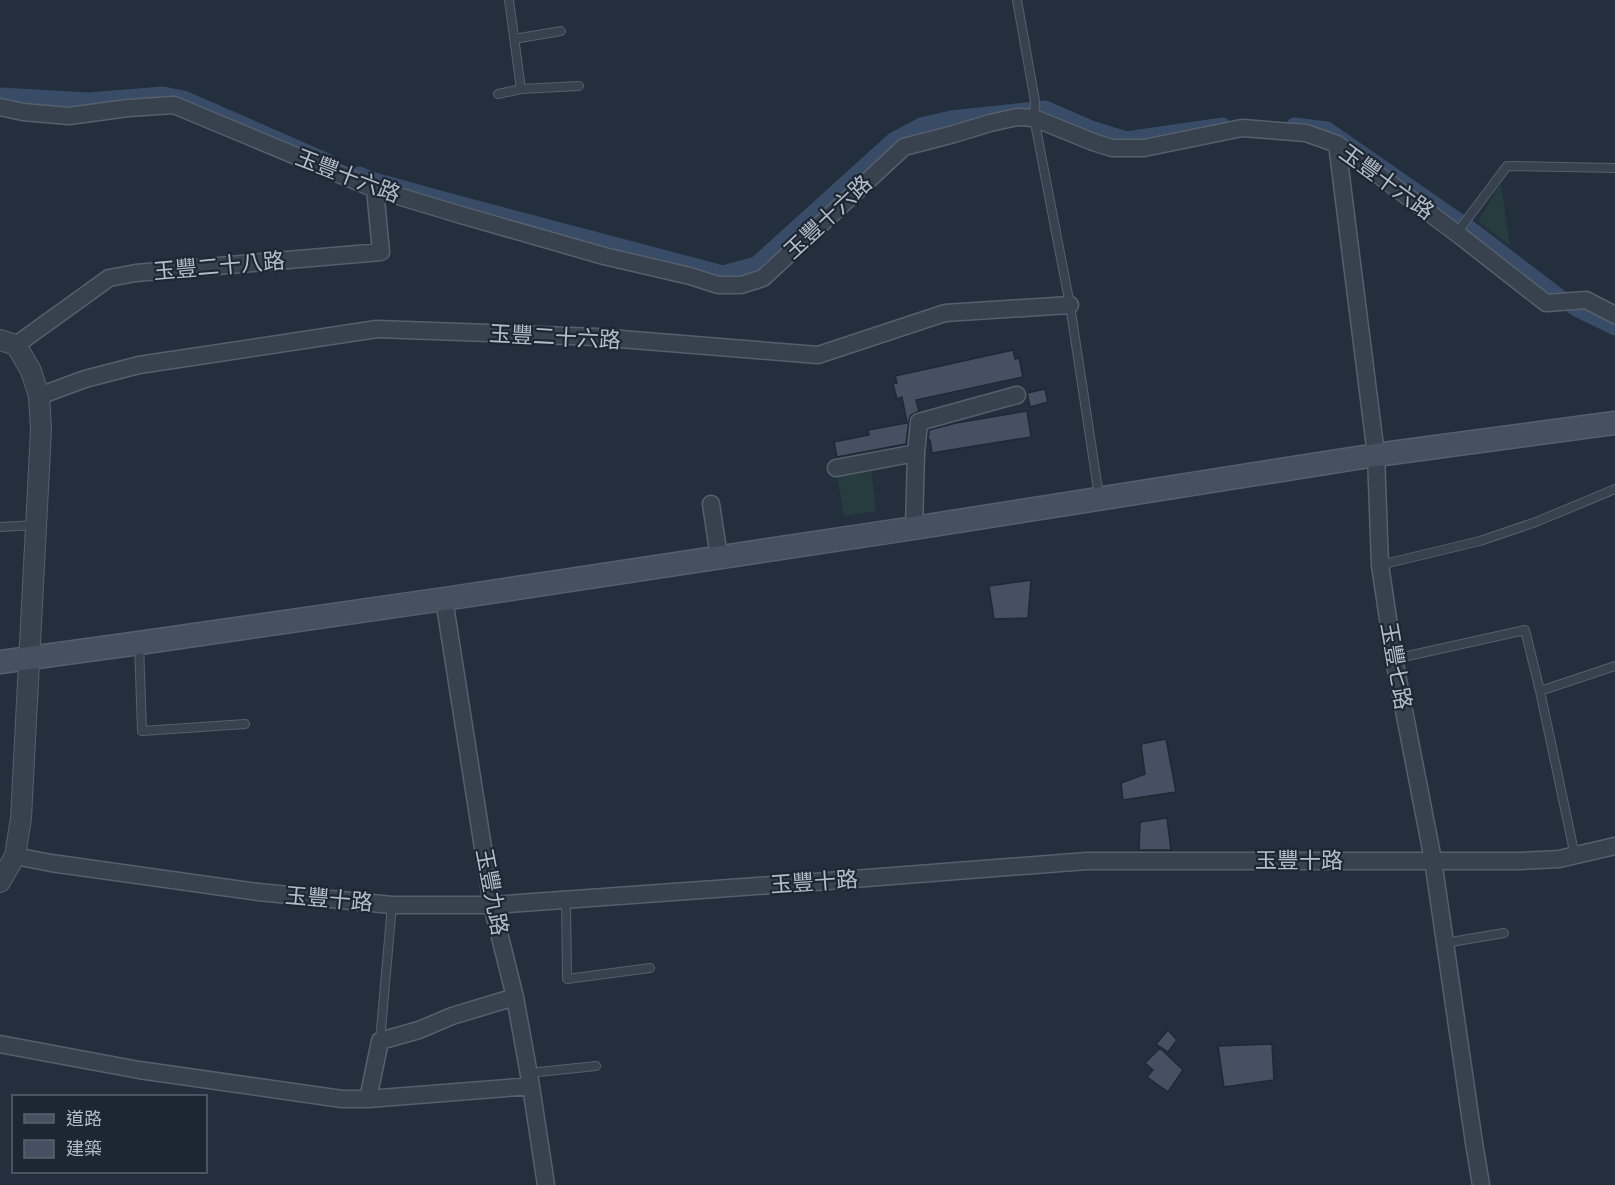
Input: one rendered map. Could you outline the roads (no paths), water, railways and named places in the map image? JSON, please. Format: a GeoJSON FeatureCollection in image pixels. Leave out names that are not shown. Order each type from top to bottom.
{"type":"FeatureCollection","features":[{"type":"Feature","properties":{"kind":"main road"},"geometry":{"type":"LineString","coordinates":[[0,662],[444,599],[1376,455],[1615,423]]}},
{"type":"Feature","properties":{"kind":"street","name":"玉豐十六路"},"geometry":{"type":"LineString","coordinates":[[0,107],[23,112],[69,116],[128,108],[174,105],[375,189],[604,256],[690,276],[718,285],[741,285],[763,278],[904,147],[999,121],[1034,116],[1093,142],[1113,148],[1144,148],[1242,128],[1306,133],[1337,144],[1461,229],[1546,303],[1586,300],[1615,315]]}},
{"type":"Feature","properties":{"kind":"street","name":"玉豐七路"},"geometry":{"type":"LineString","coordinates":[[1337,144],[1376,455],[1380,565],[1394,659],[1433,860],[1481,1185]]}},
{"type":"Feature","properties":{"kind":"street","name":"玉豐二十八路"},"geometry":{"type":"LineString","coordinates":[[8,342],[109,278],[136,273],[381,252],[375,189]]}},
{"type":"Feature","properties":{"kind":"street","name":"玉豐二十六路"},"geometry":{"type":"LineString","coordinates":[[39,396],[85,379],[139,365],[377,329],[596,337],[818,355],[945,313],[1071,305]]}},
{"type":"Feature","properties":{"kind":"street"},"geometry":{"type":"LineString","coordinates":[[0,882],[15,856],[21,818],[41,430],[39,396],[31,371],[8,342]]}},
{"type":"Feature","properties":{"kind":"street"},"geometry":{"type":"LineString","coordinates":[[914,528],[919,422],[1017,395]]}},
{"type":"Feature","properties":{"kind":"street"},"geometry":{"type":"LineString","coordinates":[[836,468],[916,453]]}},
{"type":"Feature","properties":{"kind":"street"},"geometry":{"type":"LineString","coordinates":[[711,504],[719,557]]}},
{"type":"Feature","properties":{"kind":"street","name":"玉豐九路"},"geometry":{"type":"LineString","coordinates":[[444,599],[492,905],[515,997],[546,1185]]}},
{"type":"Feature","properties":{"kind":"street","name":"玉豐十路"},"geometry":{"type":"LineString","coordinates":[[15,856],[258,892],[392,905],[492,905],[1087,861],[1520,861],[1559,859],[1615,846]]}},
{"type":"Feature","properties":{"kind":"street"},"geometry":{"type":"LineString","coordinates":[[368,1099],[380,1041],[515,997]]}},
{"type":"Feature","properties":{"kind":"street"},"geometry":{"type":"LineString","coordinates":[[0,1044],[140,1070],[342,1099],[368,1099],[530,1079]]}},
{"type":"Feature","properties":{"kind":"lane"},"geometry":{"type":"LineString","coordinates":[[509,0],[521,89]]}},
{"type":"Feature","properties":{"kind":"lane"},"geometry":{"type":"LineString","coordinates":[[1017,0],[1035,101],[1034,116],[1071,305],[1099,499]]}},
{"type":"Feature","properties":{"kind":"lane"},"geometry":{"type":"LineString","coordinates":[[514,39],[561,31]]}},
{"type":"Feature","properties":{"kind":"lane"},"geometry":{"type":"LineString","coordinates":[[498,94],[521,89],[579,86]]}},
{"type":"Feature","properties":{"kind":"lane"},"geometry":{"type":"LineString","coordinates":[[1461,229],[1507,166],[1615,168]]}},
{"type":"Feature","properties":{"kind":"lane"},"geometry":{"type":"LineString","coordinates":[[1380,565],[1480,541],[1536,522],[1615,489]]}},
{"type":"Feature","properties":{"kind":"lane"},"geometry":{"type":"LineString","coordinates":[[0,527],[35,525]]}},
{"type":"Feature","properties":{"kind":"lane"},"geometry":{"type":"LineString","coordinates":[[1394,659],[1525,630],[1575,856]]}},
{"type":"Feature","properties":{"kind":"lane"},"geometry":{"type":"LineString","coordinates":[[139,643],[141,731],[245,724]]}},
{"type":"Feature","properties":{"kind":"lane"},"geometry":{"type":"LineString","coordinates":[[1540,691],[1615,666]]}},
{"type":"Feature","properties":{"kind":"lane"},"geometry":{"type":"LineString","coordinates":[[566,900],[567,980],[650,968]]}},
{"type":"Feature","properties":{"kind":"lane"},"geometry":{"type":"LineString","coordinates":[[380,1041],[392,905]]}},
{"type":"Feature","properties":{"kind":"lane"},"geometry":{"type":"LineString","coordinates":[[1445,943],[1504,933]]}},
{"type":"Feature","properties":{"kind":"lane"},"geometry":{"type":"LineString","coordinates":[[530,1079],[596,1066]]}},
{"type":"Feature","properties":{"kind":"waterway"},"geometry":{"type":"LineString","coordinates":[[0,95],[89,100],[163,94],[184,98],[328,161]]}},
{"type":"Feature","properties":{"kind":"waterway"},"geometry":{"type":"LineString","coordinates":[[359,174],[447,200],[723,273],[756,264],[893,140],[921,125],[951,118],[1045,108],[1091,128],[1126,139],[1223,125]]}},
{"type":"Feature","properties":{"kind":"waterway"},"geometry":{"type":"LineString","coordinates":[[1294,125],[1327,129],[1478,234],[1576,309],[1615,328]]}}]}
